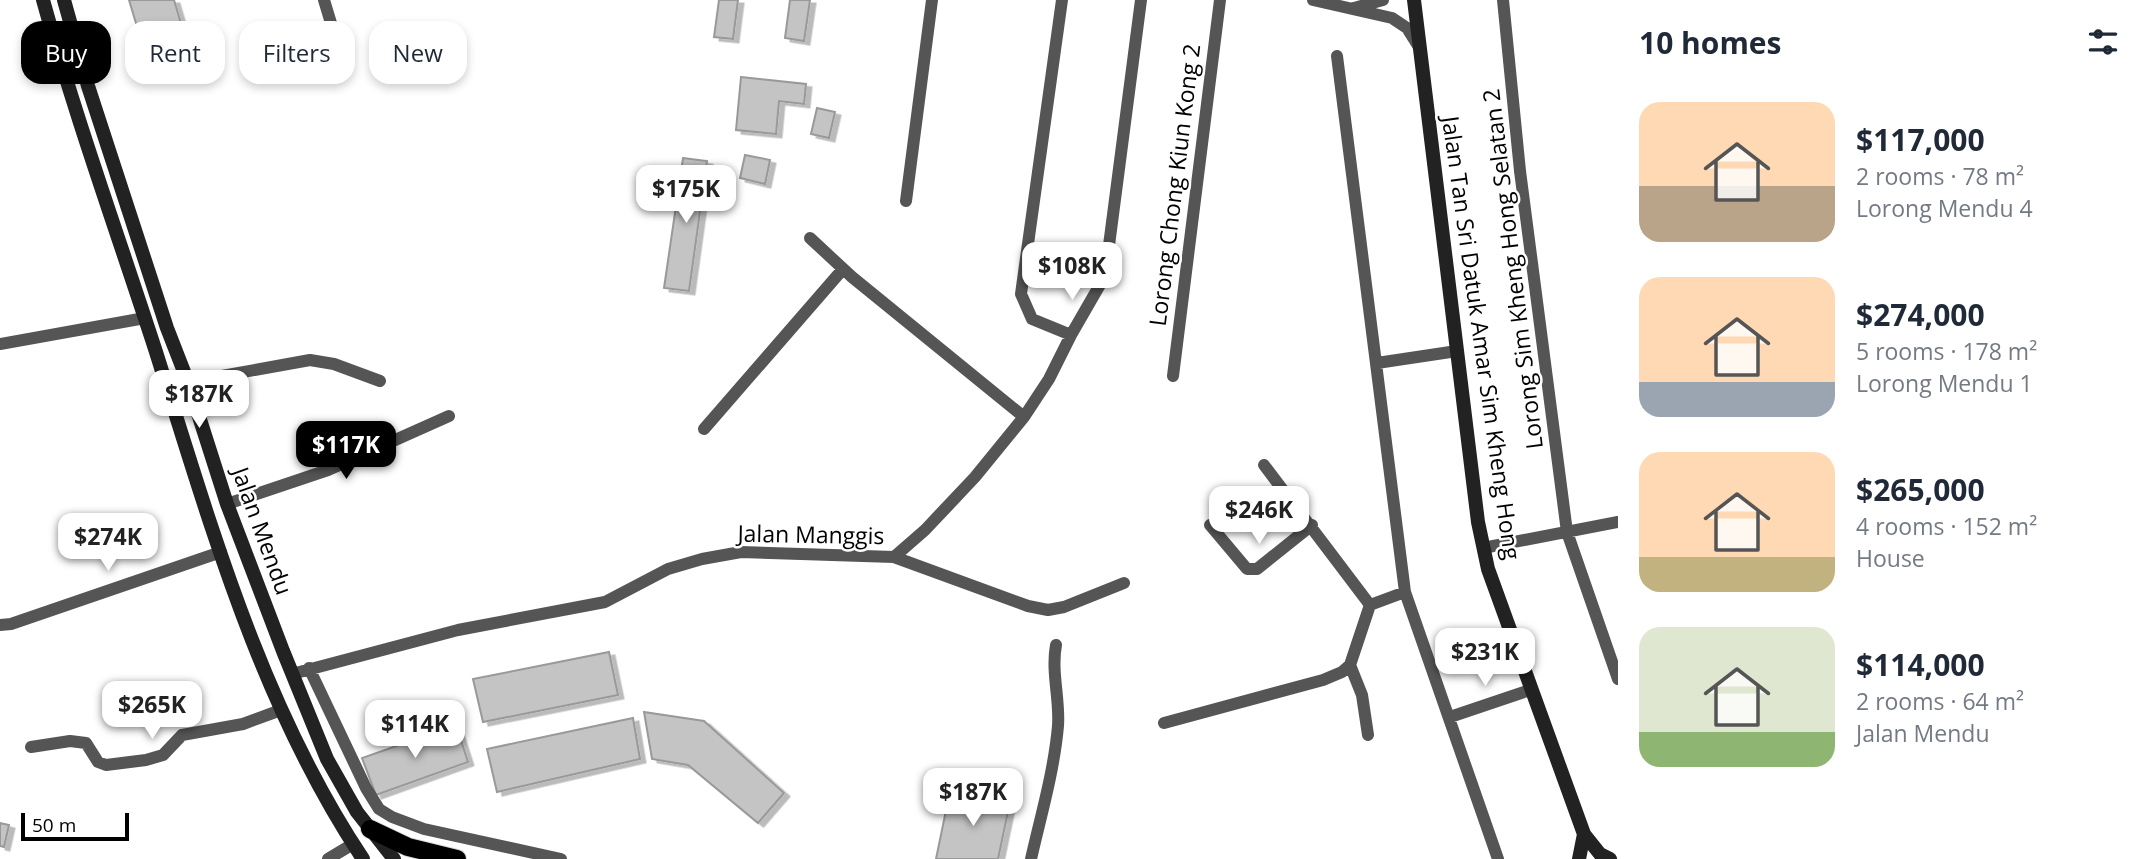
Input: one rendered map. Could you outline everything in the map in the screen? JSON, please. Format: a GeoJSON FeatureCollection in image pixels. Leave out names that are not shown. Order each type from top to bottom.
{"type":"FeatureCollection","features":[{"type":"Feature","properties":{"kind":"main road","name":"Jalan Mendu"},"geometry":{"type":"LineString","coordinates":[[43,0],[248,630],[296,741],[363,859]]}},
{"type":"Feature","properties":{"kind":"main road","name":"Jalan Mendu"},"geometry":{"type":"LineString","coordinates":[[64,0],[88,86],[227,505],[327,759],[357,812],[394,859]]}},
{"type":"Feature","properties":{"kind":"main road","name":"Jalan Tan Sri Datuk Amar Sim Kheng Hong"},"geometry":{"type":"LineString","coordinates":[[1414,0],[1483,548],[1530,690],[1584,834],[1600,854],[1610,859]]}},
{"type":"Feature","properties":{"kind":"main road"},"geometry":{"type":"LineString","coordinates":[[370,829],[408,847],[457,859]]}},
{"type":"Feature","properties":{"kind":"main road"},"geometry":{"type":"LineString","coordinates":[[1579,859],[1584,834]]}},
{"type":"Feature","properties":{"kind":"street"},"geometry":{"type":"LineString","coordinates":[[324,0],[330,21]]}},
{"type":"Feature","properties":{"kind":"street"},"geometry":{"type":"LineString","coordinates":[[906,201],[932,0]]}},
{"type":"Feature","properties":{"kind":"street"},"geometry":{"type":"LineString","coordinates":[[1062,0],[1021,294],[1032,318],[1071,335]]}},
{"type":"Feature","properties":{"kind":"street"},"geometry":{"type":"LineString","coordinates":[[894,557],[925,530],[975,477],[1024,417],[1049,379],[1105,276],[1141,0]]}},
{"type":"Feature","properties":{"kind":"street","name":"Lorong Chong Kiun Kong 2"},"geometry":{"type":"LineString","coordinates":[[1173,376],[1220,0]]}},
{"type":"Feature","properties":{"kind":"street"},"geometry":{"type":"LineString","coordinates":[[1315,0],[1392,18],[1407,28],[1421,50]]}},
{"type":"Feature","properties":{"kind":"street"},"geometry":{"type":"LineString","coordinates":[[1347,9],[1383,0]]}},
{"type":"Feature","properties":{"kind":"street","name":"Lorong Sim Kheng Hong Selatan 2"},"geometry":{"type":"LineString","coordinates":[[1503,0],[1520,171],[1567,532],[1618,679]]}},
{"type":"Feature","properties":{"kind":"street"},"geometry":{"type":"LineString","coordinates":[[1337,56],[1405,592],[1498,859]]}},
{"type":"Feature","properties":{"kind":"street"},"geometry":{"type":"LineString","coordinates":[[810,239],[1024,417]]}},
{"type":"Feature","properties":{"kind":"street"},"geometry":{"type":"LineString","coordinates":[[704,429],[843,269]]}},
{"type":"Feature","properties":{"kind":"street"},"geometry":{"type":"LineString","coordinates":[[0,344],[145,318]]}},
{"type":"Feature","properties":{"kind":"street"},"geometry":{"type":"LineString","coordinates":[[1377,363],[1457,351]]}},
{"type":"Feature","properties":{"kind":"street"},"geometry":{"type":"LineString","coordinates":[[188,382],[310,360],[334,364],[380,381]]}},
{"type":"Feature","properties":{"kind":"street"},"geometry":{"type":"LineString","coordinates":[[227,505],[328,470],[449,416]]}},
{"type":"Feature","properties":{"kind":"street"},"geometry":{"type":"LineString","coordinates":[[1264,465],[1370,605]]}},
{"type":"Feature","properties":{"kind":"street"},"geometry":{"type":"LineString","coordinates":[[1483,548],[1618,522]]}},
{"type":"Feature","properties":{"kind":"street"},"geometry":{"type":"LineString","coordinates":[[1210,525],[1247,569],[1252,570],[1257,569],[1312,526]]}},
{"type":"Feature","properties":{"kind":"street"},"geometry":{"type":"LineString","coordinates":[[0,625],[11,624],[221,552]]}},
{"type":"Feature","properties":{"kind":"street","name":"Jalan Manggis"},"geometry":{"type":"LineString","coordinates":[[292,674],[458,630],[605,602],[668,569],[741,552],[894,557],[1028,606],[1048,610],[1064,607],[1125,583]]}},
{"type":"Feature","properties":{"kind":"street"},"geometry":{"type":"LineString","coordinates":[[1370,605],[1405,592]]}},
{"type":"Feature","properties":{"kind":"street"},"geometry":{"type":"LineString","coordinates":[[1164,723],[1323,680],[1342,672],[1350,665],[1370,605]]}},
{"type":"Feature","properties":{"kind":"street"},"geometry":{"type":"LineString","coordinates":[[1031,859],[1050,779],[1058,724],[1053,660],[1056,645]]}},
{"type":"Feature","properties":{"kind":"street"},"geometry":{"type":"LineString","coordinates":[[1350,665],[1362,695],[1368,735]]}},
{"type":"Feature","properties":{"kind":"street"},"geometry":{"type":"LineString","coordinates":[[309,668],[366,788],[379,809],[391,817],[424,829],[561,859]]}},
{"type":"Feature","properties":{"kind":"street"},"geometry":{"type":"LineString","coordinates":[[1450,717],[1530,690]]}},
{"type":"Feature","properties":{"kind":"street"},"geometry":{"type":"LineString","coordinates":[[31,747],[69,741],[86,743],[98,762],[106,765],[146,760],[163,755],[182,735],[243,724],[281,710]]}},
{"type":"Feature","properties":{"kind":"street"},"geometry":{"type":"LineString","coordinates":[[328,859],[353,844]]}},
{"type":"Feature","properties":{"kind":"building"},"geometry":{"type":"Polygon","coordinates":[[[129,0],[174,0],[180,21],[135,21],[129,0]]]}},
{"type":"Feature","properties":{"kind":"building"},"geometry":{"type":"Polygon","coordinates":[[[719,0],[738,0],[733,39],[714,37],[719,0]]]}},
{"type":"Feature","properties":{"kind":"building"},"geometry":{"type":"Polygon","coordinates":[[[790,0],[810,0],[804,41],[785,38],[790,0]]]}},
{"type":"Feature","properties":{"kind":"building"},"geometry":{"type":"Polygon","coordinates":[[[741,77],[806,84],[804,104],[779,101],[776,134],[736,130],[741,77]]]}},
{"type":"Feature","properties":{"kind":"building"},"geometry":{"type":"Polygon","coordinates":[[[817,108],[835,112],[829,138],[811,134],[817,108]]]}},
{"type":"Feature","properties":{"kind":"building"},"geometry":{"type":"Polygon","coordinates":[[[745,155],[770,160],[765,184],[740,178],[745,155]]]}},
{"type":"Feature","properties":{"kind":"building"},"geometry":{"type":"Polygon","coordinates":[[[683,158],[707,161],[689,291],[664,288],[683,158]]]}},
{"type":"Feature","properties":{"kind":"building"},"geometry":{"type":"Polygon","coordinates":[[[609,652],[618,695],[483,722],[473,679],[609,652]]]}},
{"type":"Feature","properties":{"kind":"building"},"geometry":{"type":"Polygon","coordinates":[[[644,712],[704,721],[784,793],[758,823],[688,765],[652,759],[644,712]]]}},
{"type":"Feature","properties":{"kind":"building"},"geometry":{"type":"Polygon","coordinates":[[[633,718],[640,759],[497,792],[487,749],[633,718]]]}},
{"type":"Feature","properties":{"kind":"building"},"geometry":{"type":"Polygon","coordinates":[[[456,725],[468,762],[376,795],[362,758],[456,725]]]}},
{"type":"Feature","properties":{"kind":"building"},"geometry":{"type":"Polygon","coordinates":[[[950,791],[1010,802],[998,859],[936,859],[950,791]]]}},
{"type":"Feature","properties":{"kind":"building"},"geometry":{"type":"Polygon","coordinates":[[[0,823],[9,825],[4,847],[0,846],[0,823]]]}}]}
